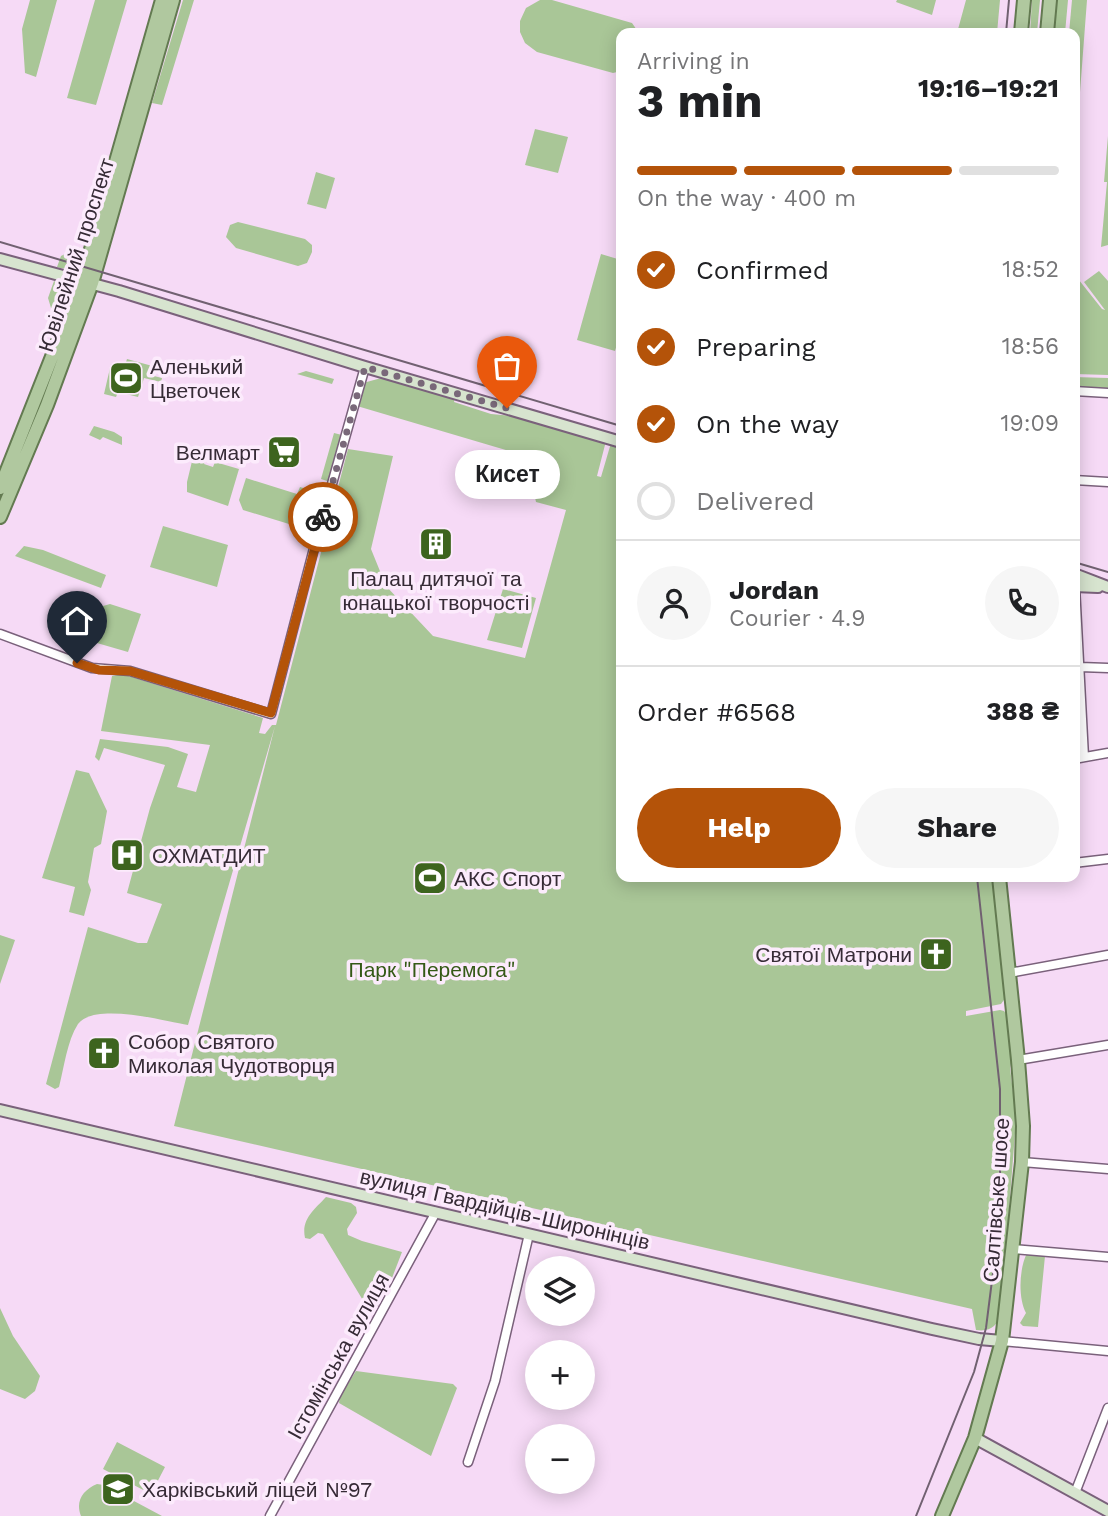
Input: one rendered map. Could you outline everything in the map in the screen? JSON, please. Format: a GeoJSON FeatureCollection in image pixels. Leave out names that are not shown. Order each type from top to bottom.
{"type":"FeatureCollection","features":[{"type":"Feature","properties":{"kind":"main road","name":"Ювілейний проспект"},"geometry":{"type":"LineString","coordinates":[[0,488],[87,282],[162,0]]}},
{"type":"Feature","properties":{"kind":"main road","name":"Ювілейний проспект"},"geometry":{"type":"LineString","coordinates":[[0,517],[47,405],[173,0]]}},
{"type":"Feature","properties":{"kind":"main road"},"geometry":{"type":"LineString","coordinates":[[1021,28],[1024,0]]}},
{"type":"Feature","properties":{"kind":"main road"},"geometry":{"type":"LineString","coordinates":[[1047,28],[1050,0]]}},
{"type":"Feature","properties":{"kind":"main road"},"geometry":{"type":"LineString","coordinates":[[0,259],[87,282],[616,441]]}},
{"type":"Feature","properties":{"kind":"main road"},"geometry":{"type":"LineString","coordinates":[[1080,577],[1108,587]]}},
{"type":"Feature","properties":{"kind":"main road"},"geometry":{"type":"LineString","coordinates":[[1080,586],[1108,587]]}},
{"type":"Feature","properties":{"kind":"main road","name":"Салтівське шосе"},"geometry":{"type":"LineString","coordinates":[[942,1516],[975,1438],[1002,1341],[1022,1162],[1023,1126],[1018,1060],[1000,882]]}},
{"type":"Feature","properties":{"kind":"main road","name":"вулиця Гвардійців-Широнінців"},"geometry":{"type":"LineString","coordinates":[[0,1110],[932,1329],[1002,1341]]}},
{"type":"Feature","properties":{"kind":"main road"},"geometry":{"type":"LineString","coordinates":[[975,1438],[1108,1511]]}},
{"type":"Feature","properties":{"kind":"street"},"geometry":{"type":"LineString","coordinates":[[0,635],[92,668],[130,671],[271,713],[365,367]]}},
{"type":"Feature","properties":{"kind":"street"},"geometry":{"type":"LineString","coordinates":[[1080,391],[1108,393]]}},
{"type":"Feature","properties":{"kind":"street"},"geometry":{"type":"LineString","coordinates":[[1080,480],[1108,482]]}},
{"type":"Feature","properties":{"kind":"street"},"geometry":{"type":"LineString","coordinates":[[1080,667],[1108,668]]}},
{"type":"Feature","properties":{"kind":"street"},"geometry":{"type":"LineString","coordinates":[[1080,758],[1108,753]]}},
{"type":"Feature","properties":{"kind":"street"},"geometry":{"type":"LineString","coordinates":[[1080,862],[1108,859]]}},
{"type":"Feature","properties":{"kind":"street"},"geometry":{"type":"LineString","coordinates":[[1009,973],[1108,955]]}},
{"type":"Feature","properties":{"kind":"street"},"geometry":{"type":"LineString","coordinates":[[1018,1060],[1108,1045]]}},
{"type":"Feature","properties":{"kind":"street"},"geometry":{"type":"LineString","coordinates":[[1022,1162],[1108,1169]]}},
{"type":"Feature","properties":{"kind":"street","name":"Істомінська вулиця"},"geometry":{"type":"LineString","coordinates":[[270,1516],[436,1212]]}},
{"type":"Feature","properties":{"kind":"street"},"geometry":{"type":"LineString","coordinates":[[468,1462],[495,1381],[529,1234]]}},
{"type":"Feature","properties":{"kind":"street"},"geometry":{"type":"LineString","coordinates":[[1014,1249],[1108,1257]]}},
{"type":"Feature","properties":{"kind":"street"},"geometry":{"type":"LineString","coordinates":[[1002,1341],[1108,1351]]}},
{"type":"Feature","properties":{"kind":"street"},"geometry":{"type":"LineString","coordinates":[[1075,1493],[1106,1420],[1108,1408]]}},
{"type":"Feature","properties":{"kind":"green space"},"geometry":{"type":"Polygon","coordinates":[[[30,0],[57,0],[36,77],[25,73],[22,29],[30,0]]]}},
{"type":"Feature","properties":{"kind":"green space"},"geometry":{"type":"Polygon","coordinates":[[[95,0],[127,0],[96,105],[67,98],[95,0]]]}},
{"type":"Feature","properties":{"kind":"green space"},"geometry":{"type":"Polygon","coordinates":[[[183,0],[194,0],[162,105],[152,103],[183,0]]]}},
{"type":"Feature","properties":{"kind":"green space"},"geometry":{"type":"Polygon","coordinates":[[[540,0],[552,0],[632,23],[636,28],[616,28],[616,72],[613,73],[537,52],[525,43],[520,32],[520,21],[526,8],[540,0]]]}},
{"type":"Feature","properties":{"kind":"green space"},"geometry":{"type":"Polygon","coordinates":[[[936,0],[932,15],[896,2],[936,0]]]}},
{"type":"Feature","properties":{"kind":"green space"},"geometry":{"type":"Polygon","coordinates":[[[966,0],[1000,0],[997,28],[958,28],[966,0]]]}},
{"type":"Feature","properties":{"kind":"green space"},"geometry":{"type":"Polygon","coordinates":[[[1032,0],[1040,0],[1037,28],[1030,28],[1032,0]]]}},
{"type":"Feature","properties":{"kind":"green space"},"geometry":{"type":"Polygon","coordinates":[[[1054,0],[1068,0],[1065,28],[1051,28],[1054,0]]]}},
{"type":"Feature","properties":{"kind":"green space"},"geometry":{"type":"Polygon","coordinates":[[[1072,0],[1087,0],[1080,92],[1080,28],[1069,28],[1072,0]]]}},
{"type":"Feature","properties":{"kind":"green space"},"geometry":{"type":"Polygon","coordinates":[[[535,129],[568,137],[558,173],[525,165],[535,129]]]}},
{"type":"Feature","properties":{"kind":"green space"},"geometry":{"type":"Polygon","coordinates":[[[1108,136],[1108,245],[1101,247],[1107,182],[1104,182],[1108,136]]]}},
{"type":"Feature","properties":{"kind":"green space"},"geometry":{"type":"Polygon","coordinates":[[[316,172],[335,178],[326,209],[307,204],[316,172]]]}},
{"type":"Feature","properties":{"kind":"green space"},"geometry":{"type":"Polygon","coordinates":[[[238,222],[305,239],[312,245],[307,263],[298,266],[236,248],[226,237],[230,225],[238,222]]]}},
{"type":"Feature","properties":{"kind":"green space"},"geometry":{"type":"Polygon","coordinates":[[[79,247],[85,251],[78,264],[67,269],[57,267],[61,256],[79,247]]]}},
{"type":"Feature","properties":{"kind":"green space"},"geometry":{"type":"Polygon","coordinates":[[[601,254],[616,258],[615,351],[577,340],[601,254]]]}},
{"type":"Feature","properties":{"kind":"green space"},"geometry":{"type":"Polygon","coordinates":[[[1099,271],[1108,281],[1108,375],[1080,374],[1080,281],[1105,310],[1084,282],[1099,271]]]}},
{"type":"Feature","properties":{"kind":"green space"},"geometry":{"type":"Polygon","coordinates":[[[54,281],[63,287],[67,294],[63,312],[51,308],[48,298],[54,281]]]}},
{"type":"Feature","properties":{"kind":"green space","name":"Аленький Цветочек"},"geometry":{"type":"Polygon","coordinates":[[[127,359],[156,367],[154,376],[162,378],[161,382],[144,378],[138,397],[118,392],[116,397],[104,394],[110,368],[123,372],[127,359]]]}},
{"type":"Feature","properties":{"kind":"green space"},"geometry":{"type":"Polygon","coordinates":[[[306,371],[334,379],[332,384],[297,374],[306,371]]]}},
{"type":"Feature","properties":{"kind":"green space","name":"Парк \"Перемога\""},"geometry":{"type":"Polygon","coordinates":[[[385,377],[455,397],[454,402],[491,414],[522,417],[606,441],[597,476],[601,477],[611,443],[616,444],[616,882],[995,882],[1006,997],[1001,1004],[966,1011],[966,1016],[1004,1011],[1008,1017],[1012,1058],[1010,1068],[1015,1133],[1001,1313],[993,1327],[976,1330],[972,1309],[174,1126],[275,726],[188,1025],[130,1015],[99,1014],[86,1018],[78,1024],[71,1038],[59,1087],[55,1089],[46,1084],[88,927],[138,943],[147,943],[162,904],[127,893],[150,808],[165,765],[104,748],[99,761],[95,757],[100,739],[168,747],[188,754],[177,787],[196,792],[210,745],[101,731],[112,676],[122,674],[263,718],[259,733],[265,734],[272,725],[276,725],[348,449],[393,456],[371,549],[386,586],[433,636],[525,658],[566,510],[536,502],[526,456],[357,406],[363,383],[385,377]]]}},
{"type":"Feature","properties":{"kind":"green space"},"geometry":{"type":"Polygon","coordinates":[[[1080,377],[1108,378],[1108,390],[1080,389],[1080,377]]]}},
{"type":"Feature","properties":{"kind":"green space"},"geometry":{"type":"Polygon","coordinates":[[[94,426],[122,437],[122,445],[103,437],[100,440],[89,435],[94,426]]]}},
{"type":"Feature","properties":{"kind":"green space"},"geometry":{"type":"Polygon","coordinates":[[[334,433],[342,435],[330,482],[321,479],[334,433]]]}},
{"type":"Feature","properties":{"kind":"green space"},"geometry":{"type":"Polygon","coordinates":[[[194,453],[206,457],[204,464],[213,467],[215,462],[239,469],[228,506],[187,492],[194,453]]]}},
{"type":"Feature","properties":{"kind":"green space"},"geometry":{"type":"Polygon","coordinates":[[[246,478],[297,494],[300,487],[325,496],[315,532],[243,510],[239,500],[246,478]]]}},
{"type":"Feature","properties":{"kind":"green space"},"geometry":{"type":"Polygon","coordinates":[[[163,526],[228,545],[217,587],[150,567],[163,526]]]}},
{"type":"Feature","properties":{"kind":"green space"},"geometry":{"type":"Polygon","coordinates":[[[24,546],[43,550],[106,575],[101,588],[15,556],[24,546]]]}},
{"type":"Feature","properties":{"kind":"green space"},"geometry":{"type":"Polygon","coordinates":[[[503,589],[536,598],[522,648],[487,640],[503,589]]]}},
{"type":"Feature","properties":{"kind":"green space"},"geometry":{"type":"Polygon","coordinates":[[[110,604],[141,614],[128,652],[90,641],[103,606],[110,604]]]}},
{"type":"Feature","properties":{"kind":"green space"},"geometry":{"type":"Polygon","coordinates":[[[76,770],[89,773],[107,811],[101,844],[94,848],[88,882],[91,890],[84,916],[69,912],[75,887],[42,878],[76,770]]]}},
{"type":"Feature","properties":{"kind":"green space"},"geometry":{"type":"Polygon","coordinates":[[[0,935],[15,940],[0,984],[0,935]]]}},
{"type":"Feature","properties":{"kind":"green space"},"geometry":{"type":"Polygon","coordinates":[[[326,1197],[351,1203],[356,1207],[357,1213],[347,1229],[348,1235],[402,1252],[374,1313],[370,1312],[323,1234],[305,1238],[307,1220],[326,1197]]]}},
{"type":"Feature","properties":{"kind":"green space"},"geometry":{"type":"Polygon","coordinates":[[[1027,1253],[1045,1256],[1038,1327],[1023,1326],[1020,1323],[1026,1313],[1020,1283],[1027,1253]]]}},
{"type":"Feature","properties":{"kind":"green space"},"geometry":{"type":"Polygon","coordinates":[[[0,1308],[13,1336],[40,1376],[35,1391],[25,1399],[0,1389],[0,1308]]]}},
{"type":"Feature","properties":{"kind":"green space"},"geometry":{"type":"Polygon","coordinates":[[[356,1371],[453,1384],[457,1388],[431,1456],[339,1403],[340,1396],[356,1371]]]}},
{"type":"Feature","properties":{"kind":"green space"},"geometry":{"type":"Polygon","coordinates":[[[117,1442],[165,1467],[151,1494],[103,1469],[117,1442]]]}},
{"type":"Feature","properties":{"kind":"green space"},"geometry":{"type":"Polygon","coordinates":[[[97,1484],[104,1485],[162,1516],[81,1516],[79,1506],[82,1497],[88,1489],[97,1484]]]}},
{"type":"Feature","properties":{"kind":"tram line"},"geometry":{"type":"LineString","coordinates":[[1006,28],[1009,0]]}},
{"type":"Feature","properties":{"kind":"tram line"},"geometry":{"type":"LineString","coordinates":[[0,242],[616,425]]}},
{"type":"Feature","properties":{"kind":"tram line"},"geometry":{"type":"LineString","coordinates":[[1080,564],[1108,572]]}},
{"type":"Feature","properties":{"kind":"tram line"},"geometry":{"type":"LineString","coordinates":[[916,1516],[974,1372],[986,1328],[1000,1217],[1000,1089],[978,882]]}},
{"type":"Feature","properties":{"kind":"way so far"},"geometry":{"type":"LineString","coordinates":[[323,517],[365,367],[507,408]]}},
{"type":"Feature","properties":{"kind":"place","name":"Аленький Цветочек"},"geometry":{"type":"Point","coordinates":[126,378]}},
{"type":"Feature","properties":{"kind":"place","name":"Кисет"},"geometry":{"type":"Point","coordinates":[507,408]}},
{"type":"Feature","properties":{"kind":"place","name":"Велмарт"},"geometry":{"type":"Point","coordinates":[284,452]}},
{"type":"Feature","properties":{"kind":"place","name":"Палац дитячої та юнацької творчості"},"geometry":{"type":"Point","coordinates":[436,544]}},
{"type":"Feature","properties":{"kind":"place","name":"ОХМАТДИТ"},"geometry":{"type":"Point","coordinates":[127,855]}},
{"type":"Feature","properties":{"kind":"place","name":"АКС Спорт"},"geometry":{"type":"Point","coordinates":[430,878]}},
{"type":"Feature","properties":{"kind":"place","name":"Святої Матрони"},"geometry":{"type":"Point","coordinates":[936,954]}},
{"type":"Feature","properties":{"kind":"place","name":"Собор Святого Миколая Чудотворця"},"geometry":{"type":"Point","coordinates":[104,1053]}},
{"type":"Feature","properties":{"kind":"place","name":"Харківський ліцей №97"},"geometry":{"type":"Point","coordinates":[118,1489]}},
{"type":"Feature","properties":{"kind":"route"},"geometry":{"type":"LineString","coordinates":[[77,663],[99,670],[130,671],[271,713],[323,517]]}}]}
